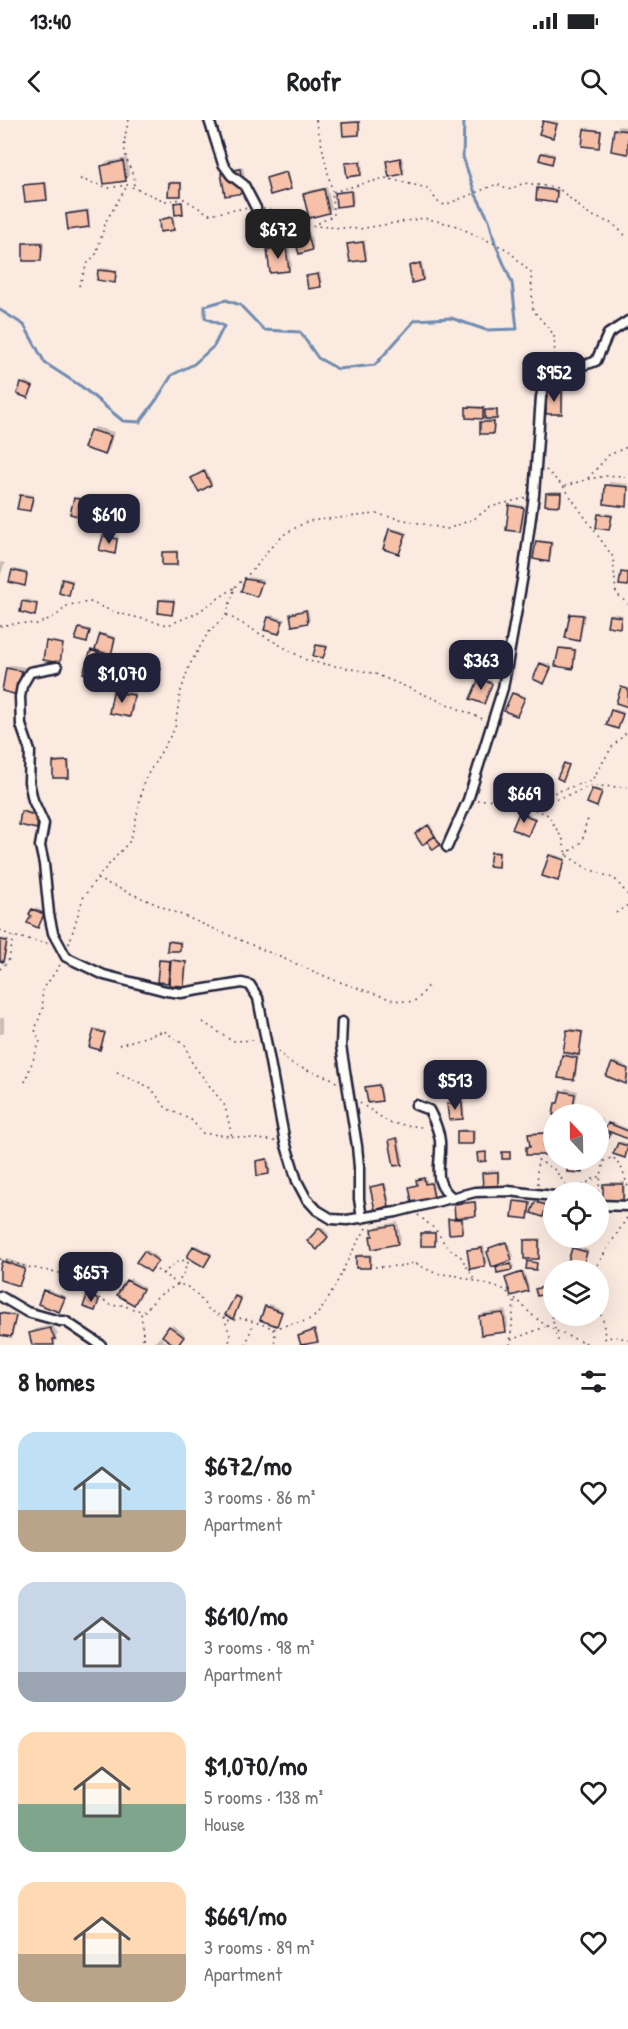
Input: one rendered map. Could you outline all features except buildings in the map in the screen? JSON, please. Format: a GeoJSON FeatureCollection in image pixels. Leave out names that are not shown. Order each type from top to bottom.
{"type":"FeatureCollection","features":[{"type":"Feature","properties":{"kind":"street"},"geometry":{"type":"LineString","coordinates":[[209,120],[223,164],[231,175],[244,185],[255,208]]}},
{"type":"Feature","properties":{"kind":"street"},"geometry":{"type":"LineString","coordinates":[[447,847],[468,800],[503,688],[523,575],[534,495],[541,397],[544,384],[556,369],[563,365],[586,366],[596,361],[608,334],[628,321]]}},
{"type":"Feature","properties":{"kind":"street"},"geometry":{"type":"LineString","coordinates":[[57,667],[30,672],[22,686],[20,698],[21,725],[30,752],[29,782],[33,801],[44,825],[40,846],[49,914],[53,933],[66,957],[104,975],[166,991],[181,993],[242,982],[250,985],[258,998],[285,1142],[297,1181],[306,1198],[317,1210],[332,1219],[367,1217],[411,1209],[475,1192],[508,1191],[543,1194]]}},
{"type":"Feature","properties":{"kind":"street"},"geometry":{"type":"LineString","coordinates":[[342,1022],[341,1046],[359,1167],[359,1199],[367,1217]]}},
{"type":"Feature","properties":{"kind":"street"},"geometry":{"type":"LineString","coordinates":[[416,1105],[429,1110],[434,1119],[440,1139],[440,1184],[453,1198]]}},
{"type":"Feature","properties":{"kind":"street"},"geometry":{"type":"LineString","coordinates":[[609,1205],[628,1206]]}},
{"type":"Feature","properties":{"kind":"street"},"geometry":{"type":"LineString","coordinates":[[0,1296],[27,1312],[65,1321],[101,1345]]}},
{"type":"Feature","properties":{"kind":"path"},"geometry":{"type":"LineString","coordinates":[[129,120],[123,147],[125,158],[135,180],[132,187]]}},
{"type":"Feature","properties":{"kind":"path"},"geometry":{"type":"LineString","coordinates":[[313,226],[334,214],[332,192],[316,120]]}},
{"type":"Feature","properties":{"kind":"path"},"geometry":{"type":"LineString","coordinates":[[332,192],[385,178],[427,188],[439,203],[445,205],[497,184],[508,190],[524,183],[558,188],[588,214],[613,224],[628,238]]}},
{"type":"Feature","properties":{"kind":"path"},"geometry":{"type":"LineString","coordinates":[[80,179],[110,188],[127,185],[165,201],[184,199],[209,214],[255,208],[275,210],[294,223],[359,229],[424,219],[454,225],[508,250],[531,273],[533,310],[554,335],[556,369]]}},
{"type":"Feature","properties":{"kind":"path"},"geometry":{"type":"LineString","coordinates":[[79,286],[87,264],[96,254],[106,221],[127,185]]}},
{"type":"Feature","properties":{"kind":"path"},"geometry":{"type":"LineString","coordinates":[[588,479],[609,455],[625,448],[628,443]]}},
{"type":"Feature","properties":{"kind":"path"},"geometry":{"type":"LineString","coordinates":[[536,462],[564,486],[613,557],[616,593],[628,604]]}},
{"type":"Feature","properties":{"kind":"path"},"geometry":{"type":"LineString","coordinates":[[564,486],[588,479],[622,475],[628,478]]}},
{"type":"Feature","properties":{"kind":"path"},"geometry":{"type":"LineString","coordinates":[[0,626],[19,623],[37,624],[56,616],[68,605],[90,602],[114,612],[139,616],[168,625],[195,614],[235,587],[256,567],[268,549],[286,533],[309,521],[376,514],[447,529],[474,519],[490,507],[534,495]]}},
{"type":"Feature","properties":{"kind":"path"},"geometry":{"type":"LineString","coordinates":[[25,1082],[40,1041],[35,1030],[43,1007],[42,991],[66,957],[83,898],[96,879],[129,842],[144,781],[175,728],[180,694],[189,666],[208,633],[226,615],[235,587]]}},
{"type":"Feature","properties":{"kind":"path"},"geometry":{"type":"LineString","coordinates":[[226,615],[308,661],[373,674],[492,724]]}},
{"type":"Feature","properties":{"kind":"path"},"geometry":{"type":"LineString","coordinates":[[468,800],[541,797],[592,780],[612,747],[628,731]]}},
{"type":"Feature","properties":{"kind":"path"},"geometry":{"type":"LineString","coordinates":[[532,805],[561,798],[590,786],[628,787]]}},
{"type":"Feature","properties":{"kind":"path"},"geometry":{"type":"LineString","coordinates":[[530,798],[534,809],[548,815],[563,840],[566,855],[586,868],[615,879],[628,895]]}},
{"type":"Feature","properties":{"kind":"path"},"geometry":{"type":"LineString","coordinates":[[566,855],[568,851],[580,844],[585,833],[584,825],[589,818]]}},
{"type":"Feature","properties":{"kind":"path"},"geometry":{"type":"LineString","coordinates":[[96,879],[334,980],[393,1000],[413,1002],[422,995],[429,983]]}},
{"type":"Feature","properties":{"kind":"path"},"geometry":{"type":"LineString","coordinates":[[616,913],[628,905]]}},
{"type":"Feature","properties":{"kind":"path"},"geometry":{"type":"LineString","coordinates":[[0,930],[14,937],[60,947]]}},
{"type":"Feature","properties":{"kind":"path"},"geometry":{"type":"LineString","coordinates":[[0,969],[8,962],[14,937]]}},
{"type":"Feature","properties":{"kind":"path"},"geometry":{"type":"LineString","coordinates":[[203,1022],[232,1041],[265,1039],[292,1065],[333,1079],[362,1105],[390,1123],[421,1127]]}},
{"type":"Feature","properties":{"kind":"path"},"geometry":{"type":"LineString","coordinates":[[119,1045],[164,1031],[186,1046],[192,1063],[225,1106],[232,1138]]}},
{"type":"Feature","properties":{"kind":"path"},"geometry":{"type":"LineString","coordinates":[[117,1072],[151,1088],[166,1108],[193,1121],[201,1133],[285,1142]]}},
{"type":"Feature","properties":{"kind":"path"},"geometry":{"type":"LineString","coordinates":[[600,1182],[604,1161],[613,1156],[622,1169],[628,1187]]}},
{"type":"Feature","properties":{"kind":"path"},"geometry":{"type":"LineString","coordinates":[[538,1193],[538,1160],[555,1170],[564,1182]]}},
{"type":"Feature","properties":{"kind":"path"},"geometry":{"type":"LineString","coordinates":[[588,1182],[601,1176]]}},
{"type":"Feature","properties":{"kind":"path"},"geometry":{"type":"LineString","coordinates":[[411,1209],[436,1230],[446,1246],[461,1257],[475,1282]]}},
{"type":"Feature","properties":{"kind":"path"},"geometry":{"type":"LineString","coordinates":[[600,1260],[628,1216]]}},
{"type":"Feature","properties":{"kind":"path"},"geometry":{"type":"LineString","coordinates":[[157,1270],[195,1292],[208,1310],[230,1321],[242,1318],[276,1329],[290,1326],[316,1315],[339,1278],[367,1217]]}},
{"type":"Feature","properties":{"kind":"path"},"geometry":{"type":"LineString","coordinates":[[0,1259],[60,1273],[112,1306],[122,1305],[146,1311],[158,1296],[178,1284],[188,1263],[185,1260],[177,1262],[162,1274]]}},
{"type":"Feature","properties":{"kind":"path"},"geometry":{"type":"LineString","coordinates":[[375,1267],[414,1263],[435,1273],[458,1276],[506,1290],[511,1299],[517,1299],[543,1323]]}},
{"type":"Feature","properties":{"kind":"path"},"geometry":{"type":"LineString","coordinates":[[510,1345],[514,1303],[517,1299]]}},
{"type":"Feature","properties":{"kind":"path"},"geometry":{"type":"LineString","coordinates":[[140,1310],[141,1345]]}},
{"type":"Feature","properties":{"kind":"path"},"geometry":{"type":"LineString","coordinates":[[225,1317],[230,1335],[229,1345]]}},
{"type":"Feature","properties":{"kind":"path"},"geometry":{"type":"LineString","coordinates":[[246,1345],[253,1322]]}},
{"type":"Feature","properties":{"kind":"path"},"geometry":{"type":"LineString","coordinates":[[510,1341],[546,1326],[555,1332],[592,1345]]}},
{"type":"Feature","properties":{"kind":"path"},"geometry":{"type":"LineString","coordinates":[[554,1326],[560,1344],[555,1345]]}},
{"type":"Feature","properties":{"kind":"path"},"geometry":{"type":"LineString","coordinates":[[604,1326],[607,1345]]}},
{"type":"Feature","properties":{"kind":"path"},"geometry":{"type":"LineString","coordinates":[[273,1328],[274,1345]]}},
{"type":"Feature","properties":{"kind":"path"},"geometry":{"type":"LineString","coordinates":[[142,1336],[145,1345]]}},
{"type":"Feature","properties":{"kind":"path"},"geometry":{"type":"LineString","coordinates":[[605,1338],[628,1339]]}},
{"type":"Feature","properties":{"kind":"waterway"},"geometry":{"type":"LineString","coordinates":[[0,310],[24,325],[45,363],[82,387],[123,421],[140,422],[172,375],[194,364],[214,346],[224,326],[205,318],[205,306],[226,300],[240,305],[264,330],[300,332],[318,358],[338,369],[375,365],[415,320],[451,318],[486,330],[517,329],[512,283],[495,243],[489,220],[475,193],[463,157],[464,120]]}}]}
